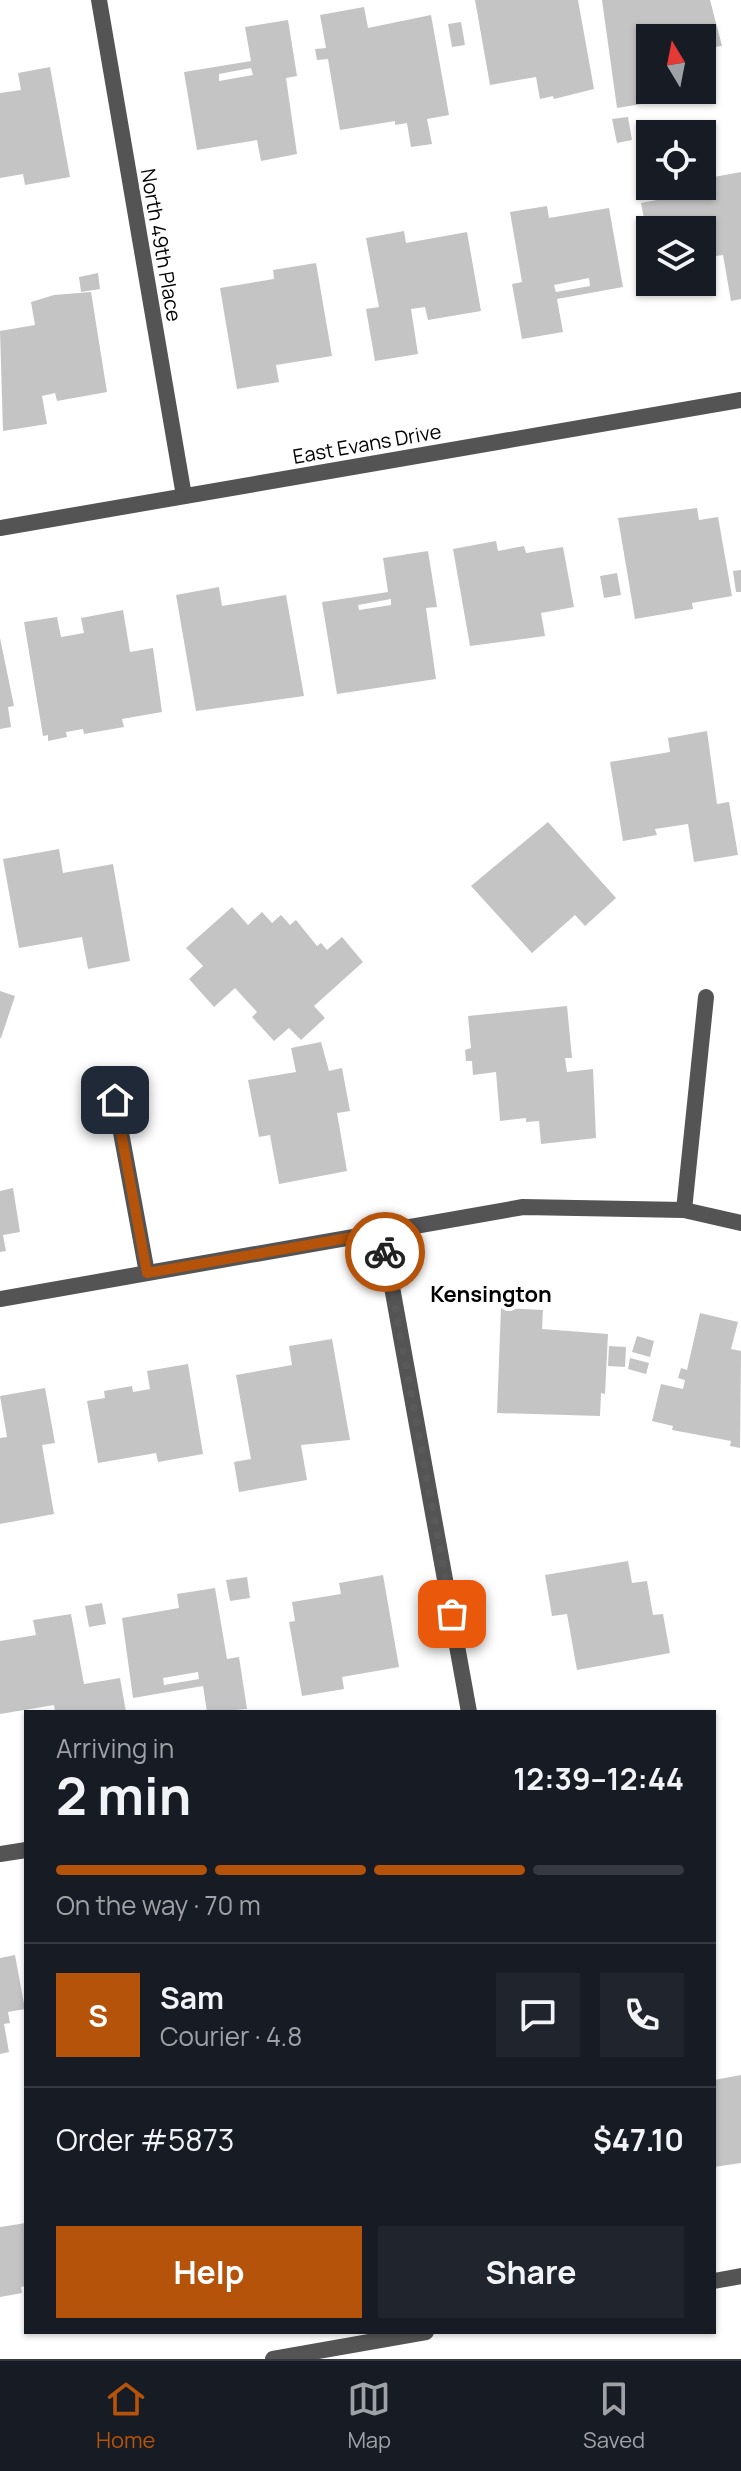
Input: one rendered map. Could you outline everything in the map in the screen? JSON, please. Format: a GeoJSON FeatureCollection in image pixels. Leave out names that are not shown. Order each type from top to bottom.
{"type":"FeatureCollection","features":[{"type":"Feature","properties":{"kind":"street","name":"North 49th Place"},"geometry":{"type":"LineString","coordinates":[[99,0],[184,496]]}},
{"type":"Feature","properties":{"kind":"street","name":"East Evans Drive"},"geometry":{"type":"LineString","coordinates":[[0,528],[741,400]]}},
{"type":"Feature","properties":{"kind":"street"},"geometry":{"type":"LineString","coordinates":[[684,1210],[706,997]]}},
{"type":"Feature","properties":{"kind":"street"},"geometry":{"type":"LineString","coordinates":[[115,1100],[147,1273]]}},
{"type":"Feature","properties":{"kind":"street"},"geometry":{"type":"LineString","coordinates":[[0,1299],[523,1207],[684,1210],[741,1223]]}},
{"type":"Feature","properties":{"kind":"street"},"geometry":{"type":"LineString","coordinates":[[382,1232],[469,1710]]}},
{"type":"Feature","properties":{"kind":"street"},"geometry":{"type":"LineString","coordinates":[[0,1854],[24,1850]]}},
{"type":"Feature","properties":{"kind":"street"},"geometry":{"type":"LineString","coordinates":[[716,2281],[741,2276]]}},
{"type":"Feature","properties":{"kind":"street"},"geometry":{"type":"LineString","coordinates":[[273,2359],[415,2334]]}},
{"type":"Feature","properties":{"kind":"building"},"geometry":{"type":"Polygon","coordinates":[[[475,0],[578,0],[594,89],[554,99],[553,96],[540,99],[536,77],[490,85],[475,0]]]}},
{"type":"Feature","properties":{"kind":"building"},"geometry":{"type":"Polygon","coordinates":[[[602,0],[710,0],[722,46],[716,47],[716,24],[636,24],[636,104],[642,104],[617,108],[602,0]]]}},
{"type":"Feature","properties":{"kind":"building"},"geometry":{"type":"Polygon","coordinates":[[[364,7],[368,28],[431,15],[449,115],[427,119],[432,144],[411,147],[407,123],[395,125],[395,121],[340,130],[328,59],[317,60],[315,49],[326,48],[320,15],[364,7]]]}},
{"type":"Feature","properties":{"kind":"building"},"geometry":{"type":"Polygon","coordinates":[[[288,20],[297,76],[286,78],[297,154],[261,161],[257,140],[197,150],[184,72],[251,61],[245,27],[288,20]],[[251,68],[219,74],[219,81],[253,75],[251,68]]]}},
{"type":"Feature","properties":{"kind":"building"},"geometry":{"type":"Polygon","coordinates":[[[461,22],[465,45],[452,47],[448,24],[461,22]]]}},
{"type":"Feature","properties":{"kind":"building"},"geometry":{"type":"Polygon","coordinates":[[[50,67],[70,177],[25,185],[23,174],[0,178],[0,93],[21,90],[18,73],[50,67]]]}},
{"type":"Feature","properties":{"kind":"building"},"geometry":{"type":"Polygon","coordinates":[[[628,117],[632,140],[617,143],[612,119],[628,117]]]}},
{"type":"Feature","properties":{"kind":"building"},"geometry":{"type":"Polygon","coordinates":[[[741,172],[741,299],[731,301],[723,255],[716,256],[716,216],[644,216],[641,203],[716,200],[716,177],[741,172]]]}},
{"type":"Feature","properties":{"kind":"building"},"geometry":{"type":"Polygon","coordinates":[[[547,206],[549,218],[609,208],[623,287],[557,299],[563,332],[522,339],[512,284],[522,282],[510,212],[547,206]],[[589,278],[554,285],[556,292],[590,286],[589,278]]]}},
{"type":"Feature","properties":{"kind":"building"},"geometry":{"type":"Polygon","coordinates":[[[404,231],[406,243],[467,232],[481,311],[428,320],[425,307],[411,309],[418,354],[375,361],[366,309],[379,307],[366,238],[404,231]]]}},
{"type":"Feature","properties":{"kind":"building"},"geometry":{"type":"Polygon","coordinates":[[[316,263],[332,356],[276,365],[279,382],[237,389],[220,288],[274,279],[273,270],[316,263]]]}},
{"type":"Feature","properties":{"kind":"building"},"geometry":{"type":"Polygon","coordinates":[[[98,273],[100,289],[81,292],[79,277],[98,273]]]}},
{"type":"Feature","properties":{"kind":"building"},"geometry":{"type":"Polygon","coordinates":[[[91,292],[107,392],[57,401],[55,393],[42,396],[47,424],[3,431],[0,331],[35,325],[31,302],[54,295],[91,292]]]}},
{"type":"Feature","properties":{"kind":"building"},"geometry":{"type":"Polygon","coordinates":[[[697,508],[699,520],[718,517],[732,596],[692,603],[693,609],[635,619],[618,518],[697,508]]]}},
{"type":"Feature","properties":{"kind":"building"},"geometry":{"type":"Polygon","coordinates":[[[496,541],[498,551],[524,546],[526,553],[563,547],[574,607],[541,613],[545,636],[470,646],[453,549],[496,541]]]}},
{"type":"Feature","properties":{"kind":"building"},"geometry":{"type":"Polygon","coordinates":[[[428,551],[437,607],[426,608],[436,679],[337,694],[322,602],[388,592],[383,558],[428,551]],[[391,599],[358,605],[359,610],[391,605],[391,599]]]}},
{"type":"Feature","properties":{"kind":"building"},"geometry":{"type":"Polygon","coordinates":[[[741,570],[741,592],[736,592],[733,571],[741,570]]]}},
{"type":"Feature","properties":{"kind":"building"},"geometry":{"type":"Polygon","coordinates":[[[617,573],[621,595],[604,598],[600,576],[617,573]]]}},
{"type":"Feature","properties":{"kind":"building"},"geometry":{"type":"Polygon","coordinates":[[[219,587],[222,606],[286,595],[304,696],[196,711],[176,595],[219,587]]]}},
{"type":"Feature","properties":{"kind":"building"},"geometry":{"type":"Polygon","coordinates":[[[123,610],[130,652],[153,648],[162,712],[122,719],[124,727],[84,734],[83,729],[66,732],[67,737],[48,741],[48,735],[43,736],[24,622],[57,617],[61,637],[84,633],[81,618],[123,610]]]}},
{"type":"Feature","properties":{"kind":"building"},"geometry":{"type":"Polygon","coordinates":[[[0,638],[14,706],[8,707],[11,727],[0,729],[0,638]]]}},
{"type":"Feature","properties":{"kind":"building"},"geometry":{"type":"Polygon","coordinates":[[[707,731],[717,804],[729,802],[738,855],[694,862],[688,824],[655,829],[657,835],[623,841],[610,762],[670,752],[668,738],[707,731]]]}},
{"type":"Feature","properties":{"kind":"building"},"geometry":{"type":"Polygon","coordinates":[[[548,822],[616,898],[585,926],[575,915],[532,953],[471,886],[548,822]]]}},
{"type":"Feature","properties":{"kind":"building"},"geometry":{"type":"Polygon","coordinates":[[[59,849],[63,873],[113,864],[130,961],[88,969],[82,937],[19,948],[3,859],[59,849]]]}},
{"type":"Feature","properties":{"kind":"building"},"geometry":{"type":"Polygon","coordinates":[[[232,907],[248,925],[262,912],[272,923],[281,915],[290,925],[296,920],[317,946],[321,943],[327,950],[342,937],[363,962],[314,1006],[325,1018],[301,1040],[289,1028],[274,1041],[252,1017],[257,1012],[235,988],[214,1007],[189,979],[203,966],[186,948],[232,907]]]}},
{"type":"Feature","properties":{"kind":"building"},"geometry":{"type":"Polygon","coordinates":[[[0,991],[15,996],[1,1038],[0,1038],[0,991]]]}},
{"type":"Feature","properties":{"kind":"building"},"geometry":{"type":"Polygon","coordinates":[[[567,1006],[572,1058],[565,1058],[567,1072],[593,1069],[596,1138],[541,1144],[539,1121],[526,1122],[526,1118],[500,1121],[496,1072],[473,1075],[472,1061],[466,1061],[465,1050],[471,1048],[468,1016],[567,1006]]]}},
{"type":"Feature","properties":{"kind":"building"},"geometry":{"type":"Polygon","coordinates":[[[321,1042],[329,1071],[342,1068],[350,1111],[337,1113],[347,1171],[279,1184],[270,1135],[259,1137],[248,1080],[296,1072],[291,1048],[321,1042]]]}},
{"type":"Feature","properties":{"kind":"building"},"geometry":{"type":"Polygon","coordinates":[[[13,1188],[20,1232],[3,1235],[6,1251],[0,1252],[0,1191],[13,1188]]]}},
{"type":"Feature","properties":{"kind":"building"},"geometry":{"type":"Polygon","coordinates":[[[501,1308],[543,1310],[542,1329],[608,1334],[605,1394],[601,1393],[600,1416],[497,1413],[501,1308]]]}},
{"type":"Feature","properties":{"kind":"building"},"geometry":{"type":"Polygon","coordinates":[[[700,1313],[738,1322],[731,1349],[741,1351],[740,1448],[730,1446],[731,1441],[672,1430],[673,1426],[652,1421],[661,1384],[683,1389],[685,1380],[678,1378],[681,1368],[687,1370],[700,1313]]]}},
{"type":"Feature","properties":{"kind":"building"},"geometry":{"type":"Polygon","coordinates":[[[637,1336],[654,1341],[650,1357],[632,1352],[637,1336]]]}},
{"type":"Feature","properties":{"kind":"building"},"geometry":{"type":"Polygon","coordinates":[[[332,1339],[350,1440],[301,1445],[307,1480],[239,1492],[234,1462],[251,1459],[236,1375],[292,1365],[289,1346],[332,1339]]]}},
{"type":"Feature","properties":{"kind":"building"},"geometry":{"type":"Polygon","coordinates":[[[609,1346],[626,1347],[625,1367],[608,1366],[609,1346]]]}},
{"type":"Feature","properties":{"kind":"building"},"geometry":{"type":"Polygon","coordinates":[[[630,1358],[649,1363],[646,1374],[628,1369],[630,1358]]]}},
{"type":"Feature","properties":{"kind":"building"},"geometry":{"type":"Polygon","coordinates":[[[188,1364],[203,1454],[158,1462],[156,1453],[98,1463],[87,1401],[105,1398],[104,1391],[132,1386],[133,1392],[150,1389],[147,1371],[188,1364]]]}},
{"type":"Feature","properties":{"kind":"building"},"geometry":{"type":"Polygon","coordinates":[[[45,1388],[55,1443],[42,1445],[54,1514],[0,1524],[0,1438],[7,1437],[0,1396],[45,1388]]]}},
{"type":"Feature","properties":{"kind":"building"},"geometry":{"type":"Polygon","coordinates":[[[628,1561],[632,1583],[647,1581],[653,1615],[663,1614],[670,1653],[577,1670],[567,1614],[552,1616],[545,1575],[628,1561]]]}},
{"type":"Feature","properties":{"kind":"building"},"geometry":{"type":"Polygon","coordinates":[[[383,1575],[399,1667],[342,1677],[344,1689],[302,1696],[289,1622],[295,1621],[292,1602],[341,1594],[339,1583],[383,1575]]]}},
{"type":"Feature","properties":{"kind":"building"},"geometry":{"type":"Polygon","coordinates":[[[247,1577],[250,1598],[230,1601],[226,1580],[247,1577]]]}},
{"type":"Feature","properties":{"kind":"building"},"geometry":{"type":"Polygon","coordinates":[[[215,1588],[227,1659],[239,1657],[247,1709],[207,1710],[203,1686],[133,1698],[122,1618],[179,1608],[177,1594],[215,1588]],[[198,1672],[163,1678],[164,1685],[199,1679],[198,1672]]]}},
{"type":"Feature","properties":{"kind":"building"},"geometry":{"type":"Polygon","coordinates":[[[102,1603],[106,1624],[89,1627],[85,1606],[102,1603]]]}},
{"type":"Feature","properties":{"kind":"building"},"geometry":{"type":"Polygon","coordinates":[[[71,1614],[84,1684],[120,1678],[126,1710],[55,1710],[54,1705],[0,1714],[0,1641],[36,1635],[33,1620],[71,1614]]]}},
{"type":"Feature","properties":{"kind":"building"},"geometry":{"type":"Polygon","coordinates":[[[15,1955],[24,2009],[8,2012],[10,2023],[4,2024],[9,2052],[0,2054],[0,1958],[15,1955]]]}},
{"type":"Feature","properties":{"kind":"building"},"geometry":{"type":"Polygon","coordinates":[[[741,2075],[741,2163],[716,2167],[716,2080],[741,2075]]]}},
{"type":"Feature","properties":{"kind":"building"},"geometry":{"type":"Polygon","coordinates":[[[24,2223],[22,2293],[0,2297],[0,2227],[24,2223]]]}},
{"type":"Feature","properties":{"kind":"way so far"},"geometry":{"type":"LineString","coordinates":[[385,1252],[452,1614]]}},
{"type":"Feature","properties":{"kind":"district","name":"Kensington"},"geometry":{"type":"Point","coordinates":[491,1294]}},
{"type":"Feature","properties":{"kind":"route"},"geometry":{"type":"LineString","coordinates":[[115,1100],[147,1273],[382,1232],[385,1252]]}}]}
